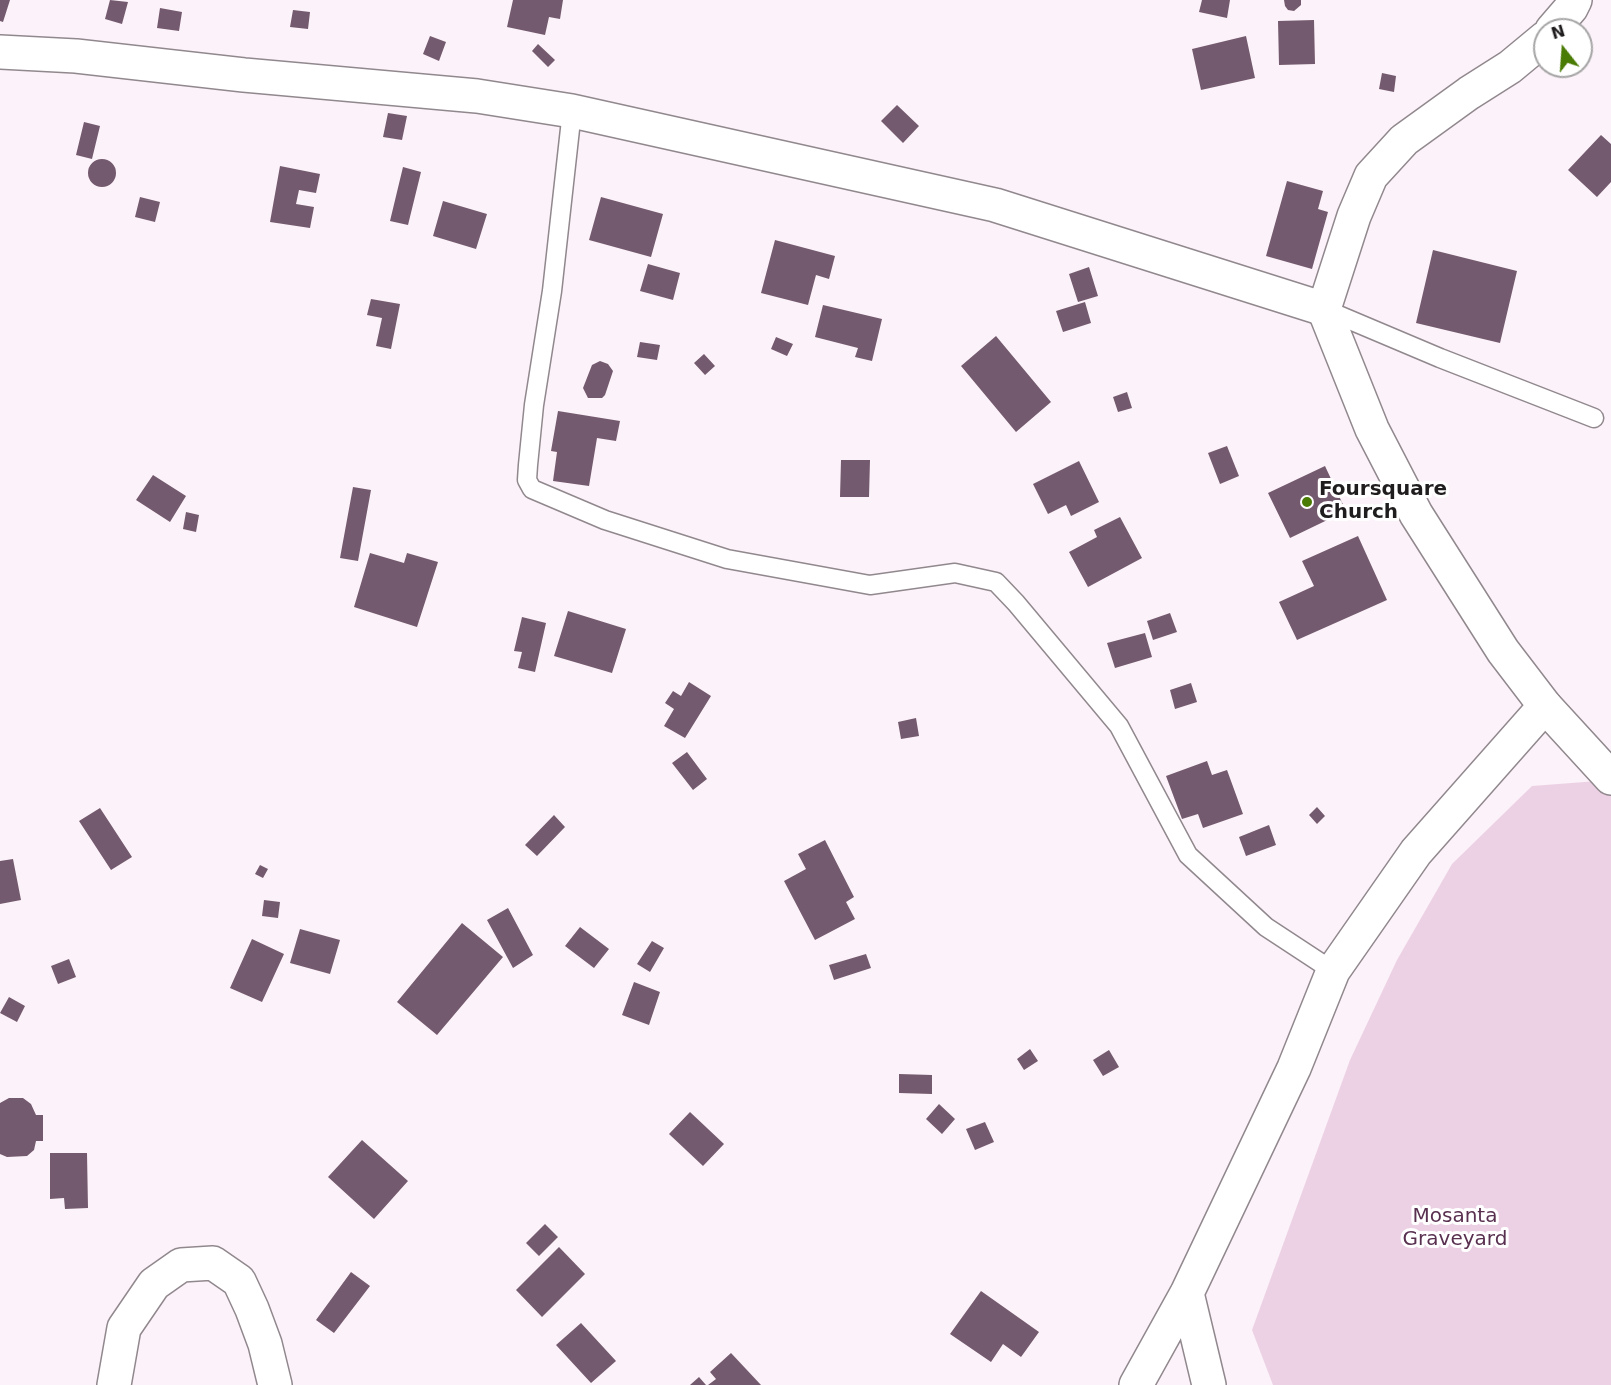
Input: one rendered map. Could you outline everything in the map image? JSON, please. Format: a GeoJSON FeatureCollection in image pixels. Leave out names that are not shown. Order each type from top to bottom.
{"type":"FeatureCollection","features":[{"type":"Feature","properties":{"kind":"street"},"geometry":{"type":"LineString","coordinates":[[1562,18],[1575,0]]}},
{"type":"Feature","properties":{"kind":"street"},"geometry":{"type":"LineString","coordinates":[[1533,48],[1510,67],[1469,93],[1404,140],[1371,176],[1354,216],[1324,309],[1372,429],[1416,514],[1503,651],[1545,706],[1611,778]]}},
{"type":"Feature","properties":{"kind":"street"},"geometry":{"type":"LineString","coordinates":[[0,52],[76,56],[244,75],[477,96],[572,111],[995,205],[1324,309]]}},
{"type":"Feature","properties":{"kind":"street"},"geometry":{"type":"LineString","coordinates":[[1136,1385],[1187,1293],[1294,1068],[1334,971],[1416,852],[1545,706]]}},
{"type":"Feature","properties":{"kind":"street"},"geometry":{"type":"LineString","coordinates":[[114,1385],[124,1328],[154,1284],[181,1265],[213,1263],[239,1281],[265,1344],[275,1385]]}},
{"type":"Feature","properties":{"kind":"street"},"geometry":{"type":"LineString","coordinates":[[1187,1293],[1209,1385]]}},
{"type":"Feature","properties":{"kind":"lane"},"geometry":{"type":"LineString","coordinates":[[572,111],[552,291],[529,455],[527,480],[532,489],[605,520],[727,559],[870,585],[956,573],[996,582],[1119,726],[1188,855],[1266,927],[1334,971]]}},
{"type":"Feature","properties":{"kind":"lane"},"geometry":{"type":"LineString","coordinates":[[1324,309],[1440,358],[1594,418]]}},
{"type":"Feature","properties":{"kind":"green space","name":"Mosanta Graveyard"},"geometry":{"type":"Polygon","coordinates":[[[1611,780],[1611,1385],[1273,1385],[1252,1330],[1350,1060],[1397,960],[1452,864],[1532,786],[1611,780]]]}},
{"type":"Feature","properties":{"kind":"building"},"geometry":{"type":"Polygon","coordinates":[[[0,0],[10,0],[3,22],[0,21],[0,0]]]}},
{"type":"Feature","properties":{"kind":"building"},"geometry":{"type":"Polygon","coordinates":[[[110,0],[128,2],[122,24],[105,19],[110,0]]]}},
{"type":"Feature","properties":{"kind":"building"},"geometry":{"type":"Polygon","coordinates":[[[513,0],[563,0],[560,19],[549,17],[545,35],[507,27],[513,0]]]}},
{"type":"Feature","properties":{"kind":"building"},"geometry":{"type":"Polygon","coordinates":[[[1202,0],[1230,0],[1227,18],[1199,12],[1202,0]]]}},
{"type":"Feature","properties":{"kind":"building"},"geometry":{"type":"Polygon","coordinates":[[[1284,0],[1301,0],[1301,5],[1294,11],[1288,10],[1284,0]]]}},
{"type":"Feature","properties":{"kind":"building"},"geometry":{"type":"Polygon","coordinates":[[[160,8],[182,12],[179,31],[157,28],[160,8]]]}},
{"type":"Feature","properties":{"kind":"building"},"geometry":{"type":"Polygon","coordinates":[[[293,10],[310,12],[308,29],[290,27],[293,10]]]}},
{"type":"Feature","properties":{"kind":"building"},"geometry":{"type":"Polygon","coordinates":[[[1314,20],[1315,64],[1279,65],[1278,21],[1314,20]]]}},
{"type":"Feature","properties":{"kind":"building"},"geometry":{"type":"Polygon","coordinates":[[[430,36],[446,42],[439,61],[423,54],[430,36]]]}},
{"type":"Feature","properties":{"kind":"building"},"geometry":{"type":"Polygon","coordinates":[[[1246,36],[1255,78],[1201,90],[1192,49],[1246,36]]]}},
{"type":"Feature","properties":{"kind":"building"},"geometry":{"type":"Polygon","coordinates":[[[538,44],[555,60],[548,67],[532,51],[538,44]]]}},
{"type":"Feature","properties":{"kind":"building"},"geometry":{"type":"Polygon","coordinates":[[[1382,73],[1396,76],[1394,92],[1379,89],[1382,73]]]}},
{"type":"Feature","properties":{"kind":"building"},"geometry":{"type":"Polygon","coordinates":[[[897,105],[919,126],[903,143],[881,121],[897,105]]]}},
{"type":"Feature","properties":{"kind":"building"},"geometry":{"type":"Polygon","coordinates":[[[388,113],[407,116],[402,140],[383,137],[388,113]]]}},
{"type":"Feature","properties":{"kind":"building"},"geometry":{"type":"Polygon","coordinates":[[[84,122],[100,126],[92,159],[76,155],[84,122]]]}},
{"type":"Feature","properties":{"kind":"building"},"geometry":{"type":"Polygon","coordinates":[[[1601,135],[1611,144],[1611,182],[1597,197],[1568,170],[1601,135]]]}},
{"type":"Feature","properties":{"kind":"building"},"geometry":{"type":"Polygon","coordinates":[[[102,159],[112,163],[116,173],[112,183],[102,187],[92,183],[88,173],[92,163],[102,159]]]}},
{"type":"Feature","properties":{"kind":"building"},"geometry":{"type":"Polygon","coordinates":[[[280,166],[320,174],[316,193],[299,190],[296,204],[314,207],[310,228],[270,222],[280,166]]]}},
{"type":"Feature","properties":{"kind":"building"},"geometry":{"type":"Polygon","coordinates":[[[403,167],[421,172],[408,225],[390,221],[403,167]]]}},
{"type":"Feature","properties":{"kind":"building"},"geometry":{"type":"Polygon","coordinates":[[[1287,181],[1323,191],[1318,209],[1328,212],[1312,269],[1266,256],[1287,181]]]}},
{"type":"Feature","properties":{"kind":"building"},"geometry":{"type":"Polygon","coordinates":[[[140,197],[160,202],[155,222],[135,217],[140,197]]]}},
{"type":"Feature","properties":{"kind":"building"},"geometry":{"type":"Polygon","coordinates":[[[601,197],[663,214],[651,257],[589,240],[601,197]]]}},
{"type":"Feature","properties":{"kind":"building"},"geometry":{"type":"Polygon","coordinates":[[[443,201],[487,214],[476,249],[433,236],[443,201]]]}},
{"type":"Feature","properties":{"kind":"building"},"geometry":{"type":"Polygon","coordinates":[[[775,240],[835,256],[829,279],[816,275],[808,305],[761,293],[775,240]]]}},
{"type":"Feature","properties":{"kind":"building"},"geometry":{"type":"Polygon","coordinates":[[[1433,250],[1517,271],[1500,343],[1416,323],[1433,250]]]}},
{"type":"Feature","properties":{"kind":"building"},"geometry":{"type":"Polygon","coordinates":[[[648,264],[680,273],[673,300],[640,291],[648,264]]]}},
{"type":"Feature","properties":{"kind":"building"},"geometry":{"type":"Polygon","coordinates":[[[1089,267],[1098,296],[1078,302],[1069,274],[1089,267]]]}},
{"type":"Feature","properties":{"kind":"building"},"geometry":{"type":"Polygon","coordinates":[[[371,299],[400,304],[391,349],[376,346],[382,318],[367,315],[371,299]]]}},
{"type":"Feature","properties":{"kind":"building"},"geometry":{"type":"Polygon","coordinates":[[[1085,302],[1091,323],[1063,332],[1056,311],[1085,302]]]}},
{"type":"Feature","properties":{"kind":"building"},"geometry":{"type":"Polygon","coordinates":[[[823,305],[882,319],[872,361],[855,357],[858,348],[815,337],[823,305]]]}},
{"type":"Feature","properties":{"kind":"building"},"geometry":{"type":"Polygon","coordinates":[[[996,336],[1051,402],[1016,432],[961,366],[996,336]]]}},
{"type":"Feature","properties":{"kind":"building"},"geometry":{"type":"Polygon","coordinates":[[[776,337],[793,344],[787,356],[771,349],[776,337]]]}},
{"type":"Feature","properties":{"kind":"building"},"geometry":{"type":"Polygon","coordinates":[[[640,342],[660,345],[657,360],[637,357],[640,342]]]}},
{"type":"Feature","properties":{"kind":"building"},"geometry":{"type":"Polygon","coordinates":[[[704,354],[715,366],[705,375],[694,363],[704,354]]]}},
{"type":"Feature","properties":{"kind":"building"},"geometry":{"type":"Polygon","coordinates":[[[600,361],[608,364],[613,371],[605,395],[602,398],[588,398],[583,388],[592,365],[600,361]]]}},
{"type":"Feature","properties":{"kind":"building"},"geometry":{"type":"Polygon","coordinates":[[[1127,392],[1132,408],[1118,412],[1113,397],[1127,392]]]}},
{"type":"Feature","properties":{"kind":"building"},"geometry":{"type":"Polygon","coordinates":[[[558,411],[620,421],[616,441],[597,438],[589,486],[553,481],[557,452],[551,451],[558,411]]]}},
{"type":"Feature","properties":{"kind":"building"},"geometry":{"type":"Polygon","coordinates":[[[1227,446],[1239,476],[1220,484],[1208,453],[1227,446]]]}},
{"type":"Feature","properties":{"kind":"building"},"geometry":{"type":"Polygon","coordinates":[[[841,460],[870,460],[869,497],[840,497],[841,460]]]}},
{"type":"Feature","properties":{"kind":"building"},"geometry":{"type":"Polygon","coordinates":[[[1079,461],[1099,502],[1071,516],[1066,505],[1048,514],[1033,484],[1079,461]]]}},
{"type":"Feature","properties":{"kind":"building","name":"Foursquare Church"},"geometry":{"type":"Polygon","coordinates":[[[1325,466],[1346,511],[1290,538],[1268,493],[1325,466]]]}},
{"type":"Feature","properties":{"kind":"building"},"geometry":{"type":"Polygon","coordinates":[[[153,475],[186,496],[170,522],[136,500],[153,475]]]}},
{"type":"Feature","properties":{"kind":"building"},"geometry":{"type":"Polygon","coordinates":[[[353,487],[371,490],[358,561],[340,558],[353,487]]]}},
{"type":"Feature","properties":{"kind":"building"},"geometry":{"type":"Polygon","coordinates":[[[186,512],[199,515],[196,532],[183,529],[186,512]]]}},
{"type":"Feature","properties":{"kind":"building"},"geometry":{"type":"Polygon","coordinates":[[[1120,517],[1142,558],[1088,587],[1069,552],[1097,537],[1094,530],[1120,517]]]}},
{"type":"Feature","properties":{"kind":"building"},"geometry":{"type":"Polygon","coordinates":[[[1358,536],[1387,600],[1297,640],[1279,602],[1314,586],[1302,561],[1358,536]]]}},
{"type":"Feature","properties":{"kind":"building"},"geometry":{"type":"Polygon","coordinates":[[[370,553],[404,563],[407,553],[438,562],[417,627],[354,607],[370,553]]]}},
{"type":"Feature","properties":{"kind":"building"},"geometry":{"type":"Polygon","coordinates":[[[568,611],[626,629],[612,673],[554,656],[568,611]]]}},
{"type":"Feature","properties":{"kind":"building"},"geometry":{"type":"Polygon","coordinates":[[[1170,613],[1177,632],[1153,640],[1147,621],[1170,613]]]}},
{"type":"Feature","properties":{"kind":"building"},"geometry":{"type":"Polygon","coordinates":[[[522,617],[546,623],[535,672],[518,668],[522,652],[514,651],[522,617]]]}},
{"type":"Feature","properties":{"kind":"building"},"geometry":{"type":"Polygon","coordinates":[[[1145,633],[1152,657],[1115,668],[1107,643],[1145,633]]]}},
{"type":"Feature","properties":{"kind":"building"},"geometry":{"type":"Polygon","coordinates":[[[689,682],[711,696],[685,738],[664,726],[674,709],[665,703],[673,691],[681,696],[689,682]]]}},
{"type":"Feature","properties":{"kind":"building"},"geometry":{"type":"Polygon","coordinates":[[[1191,683],[1197,702],[1175,709],[1170,690],[1191,683]]]}},
{"type":"Feature","properties":{"kind":"building"},"geometry":{"type":"Polygon","coordinates":[[[916,718],[919,736],[901,739],[898,722],[916,718]]]}},
{"type":"Feature","properties":{"kind":"building"},"geometry":{"type":"Polygon","coordinates":[[[687,752],[707,779],[693,790],[672,763],[687,752]]]}},
{"type":"Feature","properties":{"kind":"building"},"geometry":{"type":"Polygon","coordinates":[[[1207,761],[1212,775],[1227,770],[1243,814],[1203,828],[1198,814],[1182,819],[1166,776],[1207,761]]]}},
{"type":"Feature","properties":{"kind":"building"},"geometry":{"type":"Polygon","coordinates":[[[1317,807],[1325,816],[1317,824],[1309,815],[1317,807]]]}},
{"type":"Feature","properties":{"kind":"building"},"geometry":{"type":"Polygon","coordinates":[[[100,808],[132,857],[111,870],[79,821],[100,808]]]}},
{"type":"Feature","properties":{"kind":"building"},"geometry":{"type":"Polygon","coordinates":[[[554,815],[565,827],[537,856],[525,845],[554,815]]]}},
{"type":"Feature","properties":{"kind":"building"},"geometry":{"type":"Polygon","coordinates":[[[1269,825],[1276,845],[1246,856],[1239,837],[1269,825]]]}},
{"type":"Feature","properties":{"kind":"building"},"geometry":{"type":"Polygon","coordinates":[[[825,840],[854,897],[846,902],[855,919],[815,940],[784,881],[806,869],[798,854],[825,840]]]}},
{"type":"Feature","properties":{"kind":"building"},"geometry":{"type":"Polygon","coordinates":[[[13,859],[21,900],[0,904],[0,861],[13,859]]]}},
{"type":"Feature","properties":{"kind":"building"},"geometry":{"type":"Polygon","coordinates":[[[260,865],[268,869],[263,878],[255,874],[260,865]]]}},
{"type":"Feature","properties":{"kind":"building"},"geometry":{"type":"Polygon","coordinates":[[[264,900],[280,902],[278,918],[262,916],[264,900]]]}},
{"type":"Feature","properties":{"kind":"building"},"geometry":{"type":"Polygon","coordinates":[[[508,908],[533,955],[513,968],[487,920],[508,908]]]}},
{"type":"Feature","properties":{"kind":"building"},"geometry":{"type":"Polygon","coordinates":[[[462,923],[503,957],[437,1035],[397,1002],[462,923]]]}},
{"type":"Feature","properties":{"kind":"building"},"geometry":{"type":"Polygon","coordinates":[[[580,927],[609,949],[594,968],[565,946],[580,927]]]}},
{"type":"Feature","properties":{"kind":"building"},"geometry":{"type":"Polygon","coordinates":[[[300,929],[340,940],[330,974],[290,963],[300,929]]]}},
{"type":"Feature","properties":{"kind":"building"},"geometry":{"type":"Polygon","coordinates":[[[252,939],[284,954],[262,1002],[230,988],[252,939]]]}},
{"type":"Feature","properties":{"kind":"building"},"geometry":{"type":"Polygon","coordinates":[[[652,941],[664,948],[650,972],[637,964],[652,941]]]}},
{"type":"Feature","properties":{"kind":"building"},"geometry":{"type":"Polygon","coordinates":[[[866,954],[871,968],[834,980],[829,965],[866,954]]]}},
{"type":"Feature","properties":{"kind":"building"},"geometry":{"type":"Polygon","coordinates":[[[69,959],[76,977],[58,984],[51,966],[69,959]]]}},
{"type":"Feature","properties":{"kind":"building"},"geometry":{"type":"Polygon","coordinates":[[[634,982],[660,992],[649,1025],[622,1015],[634,982]]]}},
{"type":"Feature","properties":{"kind":"building"},"geometry":{"type":"Polygon","coordinates":[[[9,997],[25,1006],[17,1022],[0,1013],[9,997]]]}},
{"type":"Feature","properties":{"kind":"building"},"geometry":{"type":"Polygon","coordinates":[[[1030,1049],[1038,1061],[1024,1070],[1017,1059],[1030,1049]]]}},
{"type":"Feature","properties":{"kind":"building"},"geometry":{"type":"Polygon","coordinates":[[[1109,1050],[1119,1067],[1103,1076],[1093,1060],[1109,1050]]]}},
{"type":"Feature","properties":{"kind":"building"},"geometry":{"type":"Polygon","coordinates":[[[899,1074],[932,1075],[932,1094],[899,1093],[899,1074]]]}},
{"type":"Feature","properties":{"kind":"building"},"geometry":{"type":"Polygon","coordinates":[[[9,1098],[23,1098],[31,1104],[36,1115],[43,1115],[43,1141],[36,1141],[34,1150],[27,1156],[7,1157],[0,1154],[0,1103],[9,1098]]]}},
{"type":"Feature","properties":{"kind":"building"},"geometry":{"type":"Polygon","coordinates":[[[939,1104],[955,1119],[942,1134],[926,1119],[939,1104]]]}},
{"type":"Feature","properties":{"kind":"building"},"geometry":{"type":"Polygon","coordinates":[[[690,1112],[724,1144],[703,1166],[669,1134],[690,1112]]]}},
{"type":"Feature","properties":{"kind":"building"},"geometry":{"type":"Polygon","coordinates":[[[985,1122],[994,1142],[975,1150],[966,1129],[985,1122]]]}},
{"type":"Feature","properties":{"kind":"building"},"geometry":{"type":"Polygon","coordinates":[[[362,1140],[408,1181],[374,1219],[328,1177],[362,1140]]]}},
{"type":"Feature","properties":{"kind":"building"},"geometry":{"type":"Polygon","coordinates":[[[50,1153],[87,1153],[88,1208],[65,1209],[64,1198],[50,1199],[50,1153]]]}},
{"type":"Feature","properties":{"kind":"building"},"geometry":{"type":"Polygon","coordinates":[[[545,1224],[558,1237],[539,1256],[526,1243],[545,1224]]]}},
{"type":"Feature","properties":{"kind":"building"},"geometry":{"type":"Polygon","coordinates":[[[559,1247],[585,1274],[542,1317],[516,1290],[559,1247]]]}},
{"type":"Feature","properties":{"kind":"building"},"geometry":{"type":"Polygon","coordinates":[[[351,1272],[370,1286],[334,1333],[316,1320],[351,1272]]]}},
{"type":"Feature","properties":{"kind":"building"},"geometry":{"type":"Polygon","coordinates":[[[981,1291],[1039,1332],[1021,1357],[1003,1344],[991,1362],[950,1334],[981,1291]]]}},
{"type":"Feature","properties":{"kind":"building"},"geometry":{"type":"Polygon","coordinates":[[[581,1323],[616,1361],[591,1383],[556,1345],[581,1323]]]}},
{"type":"Feature","properties":{"kind":"building"},"geometry":{"type":"Polygon","coordinates":[[[731,1353],[761,1385],[708,1385],[716,1379],[710,1372],[731,1353]]]}},
{"type":"Feature","properties":{"kind":"building"},"geometry":{"type":"Polygon","coordinates":[[[699,1377],[706,1385],[690,1385],[699,1377]]]}},
{"type":"Feature","properties":{"kind":"place","name":"Foursquare Church"},"geometry":{"type":"Point","coordinates":[1307,502]}}]}
